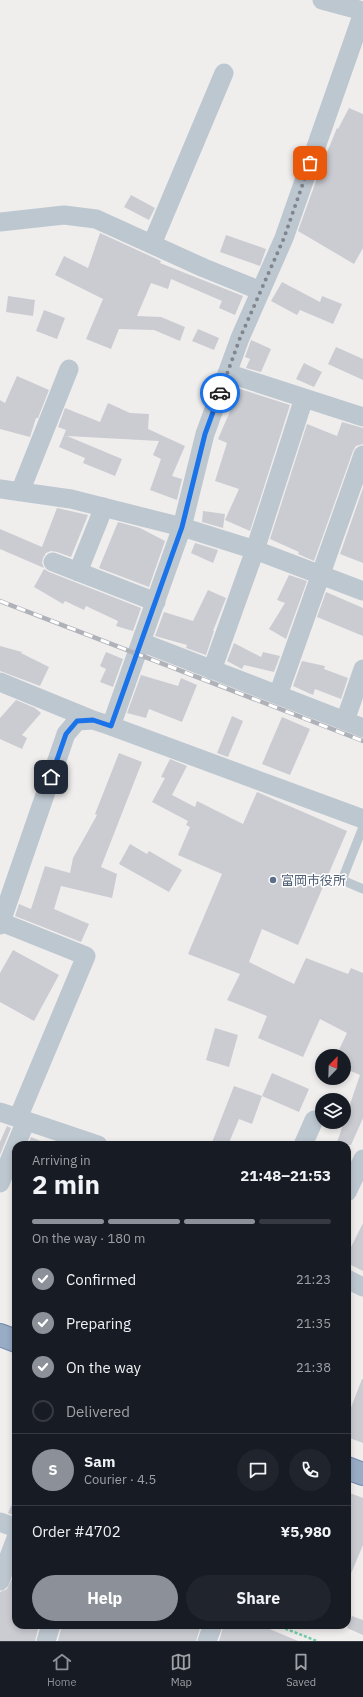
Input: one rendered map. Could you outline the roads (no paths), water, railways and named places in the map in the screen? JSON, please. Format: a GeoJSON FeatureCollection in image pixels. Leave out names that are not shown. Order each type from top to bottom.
{"type":"FeatureCollection","features":[{"type":"Feature","properties":{"kind":"highway"},"geometry":{"type":"LineString","coordinates":[[0,1335],[12,1340]]}},
{"type":"Feature","properties":{"kind":"highway"},"geometry":{"type":"LineString","coordinates":[[351,1470],[363,1474]]}},
{"type":"Feature","properties":{"kind":"street"},"geometry":{"type":"LineString","coordinates":[[111,726],[182,527],[205,434],[240,338],[284,238],[363,12],[322,0]]}},
{"type":"Feature","properties":{"kind":"street"},"geometry":{"type":"LineString","coordinates":[[152,244],[224,73]]}},
{"type":"Feature","properties":{"kind":"street"},"geometry":{"type":"LineString","coordinates":[[0,222],[64,215],[96,219],[204,268],[261,291]]}},
{"type":"Feature","properties":{"kind":"street"},"geometry":{"type":"LineString","coordinates":[[20,492],[69,369]]}},
{"type":"Feature","properties":{"kind":"street"},"geometry":{"type":"LineString","coordinates":[[227,373],[363,417]]}},
{"type":"Feature","properties":{"kind":"street"},"geometry":{"type":"LineString","coordinates":[[212,670],[255,550],[304,398]]}},
{"type":"Feature","properties":{"kind":"street"},"geometry":{"type":"LineString","coordinates":[[278,695],[363,455]]}},
{"type":"Feature","properties":{"kind":"street"},"geometry":{"type":"LineString","coordinates":[[0,489],[71,499],[182,527],[255,550],[363,591]]}},
{"type":"Feature","properties":{"kind":"street"},"geometry":{"type":"LineString","coordinates":[[78,572],[104,507]]}},
{"type":"Feature","properties":{"kind":"street"},"geometry":{"type":"LineString","coordinates":[[53,562],[156,602]]}},
{"type":"Feature","properties":{"kind":"street"},"geometry":{"type":"LineString","coordinates":[[141,642],[363,728]]}},
{"type":"Feature","properties":{"kind":"street"},"geometry":{"type":"LineString","coordinates":[[345,721],[363,668]]}},
{"type":"Feature","properties":{"kind":"street"},"geometry":{"type":"LineString","coordinates":[[0,682],[93,720],[363,819]]}},
{"type":"Feature","properties":{"kind":"street"},"geometry":{"type":"LineString","coordinates":[[15,1141],[86,956],[0,923],[66,734],[77,721],[93,720]]}},
{"type":"Feature","properties":{"kind":"street"},"geometry":{"type":"LineString","coordinates":[[0,1112],[81,1141]]}},
{"type":"Feature","properties":{"kind":"street"},"geometry":{"type":"LineString","coordinates":[[305,1141],[314,1120]]}},
{"type":"Feature","properties":{"kind":"street"},"geometry":{"type":"LineString","coordinates":[[0,1183],[12,1149]]}},
{"type":"Feature","properties":{"kind":"street"},"geometry":{"type":"LineString","coordinates":[[351,1184],[363,1159]]}},
{"type":"Feature","properties":{"kind":"street"},"geometry":{"type":"LineString","coordinates":[[351,1281],[363,1287]]}},
{"type":"Feature","properties":{"kind":"street"},"geometry":{"type":"LineString","coordinates":[[0,1522],[12,1526]]}},
{"type":"Feature","properties":{"kind":"street"},"geometry":{"type":"LineString","coordinates":[[0,1581],[12,1549]]}},
{"type":"Feature","properties":{"kind":"street"},"geometry":{"type":"LineString","coordinates":[[46,1641],[50,1629]]}},
{"type":"Feature","properties":{"kind":"street"},"geometry":{"type":"LineString","coordinates":[[207,1641],[212,1629]]}},
{"type":"Feature","properties":{"kind":"lane"},"geometry":{"type":"LineString","coordinates":[[363,827],[342,880],[363,890]]}},
{"type":"Feature","properties":{"kind":"railway"},"geometry":{"type":"LineString","coordinates":[[0,601],[363,741]]}},
{"type":"Feature","properties":{"kind":"place","name":"富岡市役所"},"geometry":{"type":"Point","coordinates":[273,880]}}]}
